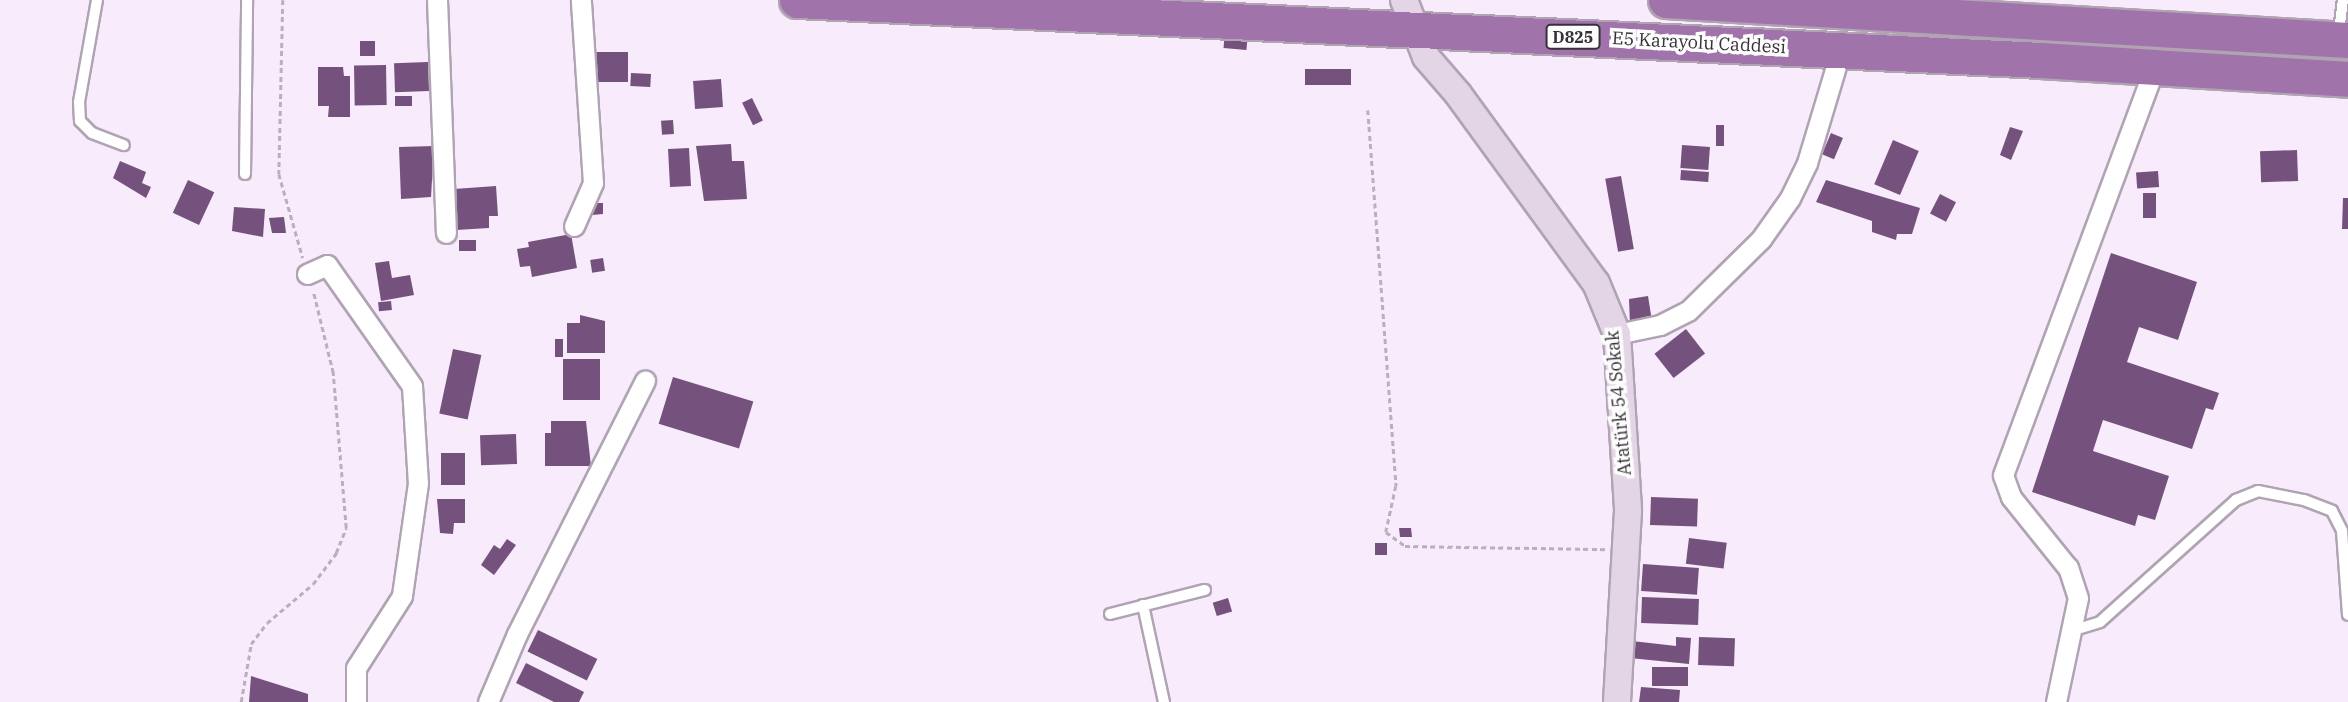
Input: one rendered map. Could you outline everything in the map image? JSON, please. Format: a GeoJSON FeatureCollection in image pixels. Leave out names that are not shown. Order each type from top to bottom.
{"type":"FeatureCollection","features":[{"type":"Feature","properties":{"kind":"highway","name":"E5 Karayolu Caddesi"},"geometry":{"type":"LineString","coordinates":[[797,0],[1409,15],[1841,50],[2348,79]]}},
{"type":"Feature","properties":{"kind":"highway"},"geometry":{"type":"LineString","coordinates":[[1667,0],[1870,6],[2343,40]]}},
{"type":"Feature","properties":{"kind":"street"},"geometry":{"type":"LineString","coordinates":[[437,0],[446,233]]}},
{"type":"Feature","properties":{"kind":"street"},"geometry":{"type":"LineString","coordinates":[[574,226],[593,183],[581,0]]}},
{"type":"Feature","properties":{"kind":"street","name":"Atatürk 54 Sokak"},"geometry":{"type":"LineString","coordinates":[[1409,15],[1426,57],[1458,93],[1596,283],[1617,334],[1628,511],[1617,702]]}},
{"type":"Feature","properties":{"kind":"street"},"geometry":{"type":"LineString","coordinates":[[1617,334],[1660,325],[1688,310],[1761,239],[1790,198],[1807,163],[1841,50]]}},
{"type":"Feature","properties":{"kind":"street"},"geometry":{"type":"LineString","coordinates":[[2056,702],[2078,598],[2068,568],[2011,497],[2003,475],[2155,67]]}},
{"type":"Feature","properties":{"kind":"street"},"geometry":{"type":"LineString","coordinates":[[307,274],[327,265],[412,386],[418,483],[401,596],[356,668],[356,702]]}},
{"type":"Feature","properties":{"kind":"street"},"geometry":{"type":"LineString","coordinates":[[488,702],[517,634],[645,381]]}},
{"type":"Feature","properties":{"kind":"lane"},"geometry":{"type":"LineString","coordinates":[[97,0],[79,102],[80,121],[92,133],[124,145]]}},
{"type":"Feature","properties":{"kind":"lane"},"geometry":{"type":"LineString","coordinates":[[245,174],[247,0]]}},
{"type":"Feature","properties":{"kind":"lane"},"geometry":{"type":"LineString","coordinates":[[2343,0],[2343,40]]}},
{"type":"Feature","properties":{"kind":"lane"},"geometry":{"type":"LineString","coordinates":[[2071,631],[2100,622],[2236,499],[2258,491],[2304,500],[2332,511],[2342,531],[2348,615]]}},
{"type":"Feature","properties":{"kind":"lane"},"geometry":{"type":"LineString","coordinates":[[1110,614],[1205,590]]}},
{"type":"Feature","properties":{"kind":"lane"},"geometry":{"type":"LineString","coordinates":[[1143,605],[1164,702]]}},
{"type":"Feature","properties":{"kind":"path"},"geometry":{"type":"LineString","coordinates":[[241,702],[251,644],[267,623],[313,584],[336,553],[346,528],[333,373],[279,174],[283,0]]}},
{"type":"Feature","properties":{"kind":"path"},"geometry":{"type":"LineString","coordinates":[[1368,110],[1396,486],[1386,532],[1405,546],[1604,549],[1625,557]]}},
{"type":"Feature","properties":{"kind":"building"},"geometry":{"type":"Polygon","coordinates":[[[1225,31],[1248,33],[1246,50],[1224,48],[1225,31]]]}},
{"type":"Feature","properties":{"kind":"building"},"geometry":{"type":"Polygon","coordinates":[[[360,41],[375,41],[375,56],[360,56],[360,41]]]}},
{"type":"Feature","properties":{"kind":"building"},"geometry":{"type":"Polygon","coordinates":[[[592,52],[628,52],[628,82],[592,82],[592,52]]]}},
{"type":"Feature","properties":{"kind":"building"},"geometry":{"type":"Polygon","coordinates":[[[428,62],[429,91],[395,92],[394,63],[428,62]]]}},
{"type":"Feature","properties":{"kind":"building"},"geometry":{"type":"Polygon","coordinates":[[[386,65],[387,105],[355,106],[354,66],[386,65]]]}},
{"type":"Feature","properties":{"kind":"building"},"geometry":{"type":"Polygon","coordinates":[[[318,67],[343,67],[344,76],[350,76],[350,117],[328,117],[329,106],[318,106],[318,67]]]}},
{"type":"Feature","properties":{"kind":"building"},"geometry":{"type":"Polygon","coordinates":[[[1305,69],[1351,69],[1351,85],[1305,85],[1305,69]]]}},
{"type":"Feature","properties":{"kind":"building"},"geometry":{"type":"Polygon","coordinates":[[[631,73],[651,74],[650,87],[630,86],[631,73]]]}},
{"type":"Feature","properties":{"kind":"building"},"geometry":{"type":"Polygon","coordinates":[[[721,79],[723,107],[695,109],[693,81],[721,79]]]}},
{"type":"Feature","properties":{"kind":"building"},"geometry":{"type":"Polygon","coordinates":[[[395,96],[412,96],[412,106],[395,106],[395,96]]]}},
{"type":"Feature","properties":{"kind":"building"},"geometry":{"type":"Polygon","coordinates":[[[752,98],[763,120],[753,125],[742,103],[752,98]]]}},
{"type":"Feature","properties":{"kind":"building"},"geometry":{"type":"Polygon","coordinates":[[[673,120],[674,134],[662,135],[661,121],[673,120]]]}},
{"type":"Feature","properties":{"kind":"building"},"geometry":{"type":"Polygon","coordinates":[[[1716,125],[1724,125],[1724,146],[1716,146],[1716,125]]]}},
{"type":"Feature","properties":{"kind":"building"},"geometry":{"type":"Polygon","coordinates":[[[2010,127],[2023,131],[2011,160],[2000,155],[2010,127]]]}},
{"type":"Feature","properties":{"kind":"building"},"geometry":{"type":"Polygon","coordinates":[[[1831,133],[1843,138],[1834,159],[1822,154],[1831,133]]]}},
{"type":"Feature","properties":{"kind":"building"},"geometry":{"type":"Polygon","coordinates":[[[1893,140],[1919,151],[1900,195],[1874,184],[1893,140]]]}},
{"type":"Feature","properties":{"kind":"building"},"geometry":{"type":"Polygon","coordinates":[[[731,144],[732,161],[744,161],[747,199],[704,201],[696,146],[731,144]]]}},
{"type":"Feature","properties":{"kind":"building"},"geometry":{"type":"Polygon","coordinates":[[[1682,145],[1710,147],[1708,170],[1680,168],[1682,145]]]}},
{"type":"Feature","properties":{"kind":"building"},"geometry":{"type":"Polygon","coordinates":[[[434,146],[431,197],[401,199],[399,147],[434,146]]]}},
{"type":"Feature","properties":{"kind":"building"},"geometry":{"type":"Polygon","coordinates":[[[689,148],[691,186],[670,187],[668,149],[689,148]]]}},
{"type":"Feature","properties":{"kind":"building"},"geometry":{"type":"Polygon","coordinates":[[[2297,150],[2298,181],[2261,182],[2260,151],[2297,150]]]}},
{"type":"Feature","properties":{"kind":"building"},"geometry":{"type":"Polygon","coordinates":[[[120,161],[146,172],[142,183],[151,187],[146,198],[113,178],[120,161]]]}},
{"type":"Feature","properties":{"kind":"building"},"geometry":{"type":"Polygon","coordinates":[[[1681,170],[1709,172],[1708,182],[1680,180],[1681,170]]]}},
{"type":"Feature","properties":{"kind":"building"},"geometry":{"type":"Polygon","coordinates":[[[2158,171],[2159,187],[2137,188],[2136,173],[2158,171]]]}},
{"type":"Feature","properties":{"kind":"building"},"geometry":{"type":"Polygon","coordinates":[[[1621,176],[1634,249],[1618,252],[1605,179],[1621,176]]]}},
{"type":"Feature","properties":{"kind":"building"},"geometry":{"type":"Polygon","coordinates":[[[188,180],[214,192],[199,225],[173,213],[188,180]]]}},
{"type":"Feature","properties":{"kind":"building"},"geometry":{"type":"Polygon","coordinates":[[[1826,180],[1920,208],[1912,234],[1897,234],[1896,240],[1872,232],[1872,221],[1816,202],[1826,180]]]}},
{"type":"Feature","properties":{"kind":"building"},"geometry":{"type":"Polygon","coordinates":[[[496,186],[498,216],[489,216],[489,228],[456,230],[454,189],[496,186]]]}},
{"type":"Feature","properties":{"kind":"building"},"geometry":{"type":"Polygon","coordinates":[[[2143,193],[2156,193],[2156,218],[2143,218],[2143,193]]]}},
{"type":"Feature","properties":{"kind":"building"},"geometry":{"type":"Polygon","coordinates":[[[1940,194],[1956,202],[1946,222],[1930,214],[1940,194]]]}},
{"type":"Feature","properties":{"kind":"building"},"geometry":{"type":"Polygon","coordinates":[[[2343,198],[2348,198],[2348,229],[2342,229],[2343,198]]]}},
{"type":"Feature","properties":{"kind":"building"},"geometry":{"type":"Polygon","coordinates":[[[591,203],[603,203],[603,214],[592,215],[591,203]]]}},
{"type":"Feature","properties":{"kind":"building"},"geometry":{"type":"Polygon","coordinates":[[[234,207],[265,209],[263,237],[232,231],[234,207]]]}},
{"type":"Feature","properties":{"kind":"building"},"geometry":{"type":"Polygon","coordinates":[[[284,217],[286,233],[272,233],[269,218],[284,217]]]}},
{"type":"Feature","properties":{"kind":"building"},"geometry":{"type":"Polygon","coordinates":[[[571,234],[577,268],[532,277],[530,266],[520,267],[517,249],[529,247],[528,242],[571,234]]]}},
{"type":"Feature","properties":{"kind":"building"},"geometry":{"type":"Polygon","coordinates":[[[459,240],[476,240],[476,251],[459,251],[459,240]]]}},
{"type":"Feature","properties":{"kind":"building"},"geometry":{"type":"Polygon","coordinates":[[[2111,253],[2197,282],[2178,340],[2139,327],[2127,362],[2219,393],[2213,410],[2206,408],[2192,449],[2103,420],[2093,451],[2169,476],[2155,520],[2138,515],[2135,526],[2032,492],[2111,253]]]}},
{"type":"Feature","properties":{"kind":"building"},"geometry":{"type":"Polygon","coordinates":[[[603,258],[605,271],[592,273],[590,260],[603,258]]]}},
{"type":"Feature","properties":{"kind":"building"},"geometry":{"type":"Polygon","coordinates":[[[389,261],[392,278],[410,275],[414,295],[381,301],[375,263],[389,261]]]}},
{"type":"Feature","properties":{"kind":"building"},"geometry":{"type":"Polygon","coordinates":[[[1648,296],[1652,321],[1630,325],[1629,299],[1648,296]]]}},
{"type":"Feature","properties":{"kind":"building"},"geometry":{"type":"Polygon","coordinates":[[[391,301],[392,310],[379,311],[378,302],[391,301]]]}},
{"type":"Feature","properties":{"kind":"building"},"geometry":{"type":"Polygon","coordinates":[[[580,315],[605,321],[605,353],[567,353],[567,323],[580,323],[580,315]]]}},
{"type":"Feature","properties":{"kind":"building"},"geometry":{"type":"Polygon","coordinates":[[[1686,329],[1705,353],[1674,378],[1654,354],[1686,329]]]}},
{"type":"Feature","properties":{"kind":"building"},"geometry":{"type":"Polygon","coordinates":[[[555,339],[563,339],[563,357],[555,357],[555,339]]]}},
{"type":"Feature","properties":{"kind":"building"},"geometry":{"type":"Polygon","coordinates":[[[453,349],[481,355],[468,420],[439,414],[453,349]]]}},
{"type":"Feature","properties":{"kind":"building"},"geometry":{"type":"Polygon","coordinates":[[[563,359],[600,359],[600,400],[563,400],[563,359]]]}},
{"type":"Feature","properties":{"kind":"building"},"geometry":{"type":"Polygon","coordinates":[[[673,377],[753,402],[739,448],[659,424],[673,377]]]}},
{"type":"Feature","properties":{"kind":"building"},"geometry":{"type":"Polygon","coordinates":[[[551,421],[586,421],[591,466],[545,466],[545,433],[551,433],[551,421]]]}},
{"type":"Feature","properties":{"kind":"building"},"geometry":{"type":"Polygon","coordinates":[[[516,434],[517,464],[481,465],[480,435],[516,434]]]}},
{"type":"Feature","properties":{"kind":"building"},"geometry":{"type":"Polygon","coordinates":[[[441,453],[465,453],[465,485],[441,485],[441,453]]]}},
{"type":"Feature","properties":{"kind":"building"},"geometry":{"type":"Polygon","coordinates":[[[1651,497],[1698,499],[1697,527],[1650,525],[1651,497]]]}},
{"type":"Feature","properties":{"kind":"building"},"geometry":{"type":"Polygon","coordinates":[[[437,499],[465,499],[465,523],[454,523],[453,534],[440,533],[437,499]]]}},
{"type":"Feature","properties":{"kind":"building"},"geometry":{"type":"Polygon","coordinates":[[[1399,528],[1411,528],[1412,537],[1400,537],[1399,528]]]}},
{"type":"Feature","properties":{"kind":"building"},"geometry":{"type":"Polygon","coordinates":[[[1689,538],[1727,543],[1724,568],[1686,564],[1689,538]]]}},
{"type":"Feature","properties":{"kind":"building"},"geometry":{"type":"Polygon","coordinates":[[[507,539],[516,545],[494,575],[481,565],[494,545],[500,549],[507,539]]]}},
{"type":"Feature","properties":{"kind":"building"},"geometry":{"type":"Polygon","coordinates":[[[1375,543],[1387,543],[1387,555],[1375,555],[1375,543]]]}},
{"type":"Feature","properties":{"kind":"building"},"geometry":{"type":"Polygon","coordinates":[[[1643,564],[1699,568],[1697,595],[1641,591],[1643,564]]]}},
{"type":"Feature","properties":{"kind":"building"},"geometry":{"type":"Polygon","coordinates":[[[1642,597],[1699,599],[1698,625],[1641,623],[1642,597]]]}},
{"type":"Feature","properties":{"kind":"building"},"geometry":{"type":"Polygon","coordinates":[[[1228,598],[1232,611],[1217,616],[1213,603],[1228,598]]]}},
{"type":"Feature","properties":{"kind":"building"},"geometry":{"type":"Polygon","coordinates":[[[538,630],[597,659],[587,681],[527,652],[538,630]]]}},
{"type":"Feature","properties":{"kind":"building"},"geometry":{"type":"Polygon","coordinates":[[[1676,637],[1691,638],[1689,664],[1630,658],[1632,641],[1676,646],[1676,637]]]}},
{"type":"Feature","properties":{"kind":"building"},"geometry":{"type":"Polygon","coordinates":[[[1699,637],[1735,638],[1734,666],[1698,665],[1699,637]]]}},
{"type":"Feature","properties":{"kind":"building"},"geometry":{"type":"Polygon","coordinates":[[[526,663],[584,692],[579,702],[554,702],[516,683],[526,663]]]}},
{"type":"Feature","properties":{"kind":"building"},"geometry":{"type":"Polygon","coordinates":[[[1652,667],[1688,667],[1688,686],[1652,686],[1652,667]]]}},
{"type":"Feature","properties":{"kind":"building"},"geometry":{"type":"Polygon","coordinates":[[[251,676],[308,694],[308,702],[249,702],[251,676]]]}},
{"type":"Feature","properties":{"kind":"building"},"geometry":{"type":"Polygon","coordinates":[[[1641,687],[1680,690],[1679,702],[1639,702],[1641,687]]]}}]}
